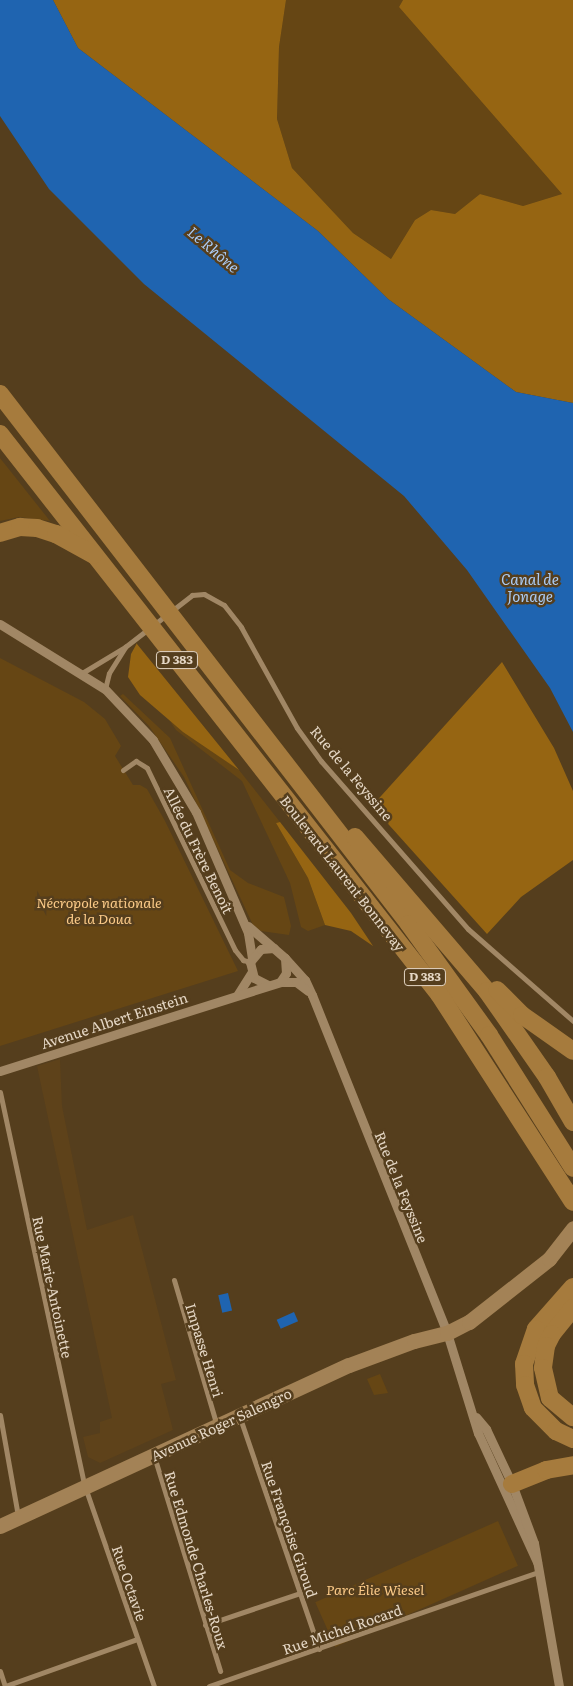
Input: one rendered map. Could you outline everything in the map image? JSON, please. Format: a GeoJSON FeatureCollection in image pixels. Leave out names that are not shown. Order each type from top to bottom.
{"type":"FeatureCollection","features":[{"type":"Feature","properties":{"kind":"highway","name":"Boulevard Laurent Bonnevay"},"geometry":{"type":"LineString","coordinates":[[0,394],[142,576],[455,986],[573,1168]]}},
{"type":"Feature","properties":{"kind":"highway","name":"Boulevard Laurent Bonnevay"},"geometry":{"type":"LineString","coordinates":[[0,434],[439,994],[573,1202]]}},
{"type":"Feature","properties":{"kind":"highway"},"geometry":{"type":"LineString","coordinates":[[0,533],[20,527],[37,528],[56,534],[95,556]]}},
{"type":"Feature","properties":{"kind":"highway"},"geometry":{"type":"LineString","coordinates":[[271,746],[287,756],[458,956],[524,1042],[573,1122]]}},
{"type":"Feature","properties":{"kind":"highway"},"geometry":{"type":"LineString","coordinates":[[458,956],[474,964],[522,1015],[573,1051]]}},
{"type":"Feature","properties":{"kind":"highway"},"geometry":{"type":"LineString","coordinates":[[573,1287],[546,1314],[526,1353],[525,1384],[538,1414],[556,1431],[573,1439]]}},
{"type":"Feature","properties":{"kind":"highway"},"geometry":{"type":"LineString","coordinates":[[573,1308],[552,1334],[544,1354],[544,1383],[554,1404],[573,1417]]}},
{"type":"Feature","properties":{"kind":"highway"},"geometry":{"type":"LineString","coordinates":[[506,1484],[546,1470],[573,1464]]}},
{"type":"Feature","properties":{"kind":"main road","name":"Avenue Roger Salengro"},"geometry":{"type":"LineString","coordinates":[[0,1526],[349,1365],[414,1341],[446,1333],[494,1305],[549,1259],[573,1228]]}},
{"type":"Feature","properties":{"kind":"street","name":"Rue de la Feyssine"},"geometry":{"type":"LineString","coordinates":[[82,673],[125,647],[183,600],[204,594],[233,613],[296,728],[322,761],[468,929],[573,1021]]}},
{"type":"Feature","properties":{"kind":"street"},"geometry":{"type":"LineString","coordinates":[[0,624],[82,673],[105,689],[131,715],[166,758],[196,812],[251,942],[251,972],[257,982],[268,985],[280,982],[296,982],[312,995]]}},
{"type":"Feature","properties":{"kind":"street","name":"Rue de la Feyssine"},"geometry":{"type":"LineString","coordinates":[[105,689],[109,673],[125,647]]}},
{"type":"Feature","properties":{"kind":"street","name":"Allée du Frère Benoît"},"geometry":{"type":"LineString","coordinates":[[123,770],[136,761],[147,768],[235,950],[243,960],[251,960]]}},
{"type":"Feature","properties":{"kind":"street"},"geometry":{"type":"LineString","coordinates":[[241,916],[257,937],[285,958],[286,973],[280,982]]}},
{"type":"Feature","properties":{"kind":"street"},"geometry":{"type":"LineString","coordinates":[[251,960],[261,949],[274,948]]}},
{"type":"Feature","properties":{"kind":"street","name":"Rue de la Feyssine"},"geometry":{"type":"LineString","coordinates":[[285,958],[305,980],[312,995],[446,1333],[476,1417],[486,1429],[506,1484],[530,1530],[559,1686]]}},
{"type":"Feature","properties":{"kind":"street"},"geometry":{"type":"LineString","coordinates":[[237,994],[251,972]]}},
{"type":"Feature","properties":{"kind":"street","name":"Avenue Albert Einstein"},"geometry":{"type":"LineString","coordinates":[[0,1072],[268,985]]}},
{"type":"Feature","properties":{"kind":"street","name":"Rue Marie-Antoinette"},"geometry":{"type":"LineString","coordinates":[[0,1092],[85,1487]]}},
{"type":"Feature","properties":{"kind":"street","name":"Impasse Henri"},"geometry":{"type":"LineString","coordinates":[[174,1280],[217,1426]]}},
{"type":"Feature","properties":{"kind":"street"},"geometry":{"type":"LineString","coordinates":[[0,1415],[18,1518]]}},
{"type":"Feature","properties":{"kind":"street","name":"Rue Françoise Giroud"},"geometry":{"type":"LineString","coordinates":[[239,1416],[319,1649]]}},
{"type":"Feature","properties":{"kind":"street","name":"Rue Edmonde Charles-Roux"},"geometry":{"type":"LineString","coordinates":[[154,1455],[220,1671]]}},
{"type":"Feature","properties":{"kind":"street","name":"Rue Octavie"},"geometry":{"type":"LineString","coordinates":[[85,1487],[154,1686]]}},
{"type":"Feature","properties":{"kind":"street","name":"Rue Michel Rocard"},"geometry":{"type":"LineString","coordinates":[[209,1686],[539,1572]]}},
{"type":"Feature","properties":{"kind":"street"},"geometry":{"type":"LineString","coordinates":[[205,1626],[300,1592]]}},
{"type":"Feature","properties":{"kind":"street"},"geometry":{"type":"LineString","coordinates":[[0,1671],[5,1686],[137,1639]]}},
{"type":"Feature","properties":{"kind":"shaded area"},"geometry":{"type":"Polygon","coordinates":[[[53,0],[286,0],[279,47],[277,119],[292,168],[353,233],[391,259],[415,220],[431,210],[455,214],[480,194],[523,206],[562,194],[399,7],[403,0],[573,0],[573,403],[516,392],[388,299],[318,231],[78,48],[53,0]]]}},
{"type":"Feature","properties":{"kind":"shaded area"},"geometry":{"type":"Polygon","coordinates":[[[137,643],[239,770],[183,732],[140,695],[128,677],[131,654],[137,643]]]}},
{"type":"Feature","properties":{"kind":"shaded area"},"geometry":{"type":"Polygon","coordinates":[[[502,662],[554,748],[573,791],[573,860],[521,897],[487,934],[372,806],[502,662]]]}},
{"type":"Feature","properties":{"kind":"shaded area"},"geometry":{"type":"Polygon","coordinates":[[[280,822],[351,913],[373,946],[351,931],[325,925],[308,878],[276,823],[280,822]]]}},
{"type":"Feature","properties":{"kind":"shaded area"},"geometry":{"type":"Polygon","coordinates":[[[60,1059],[62,1106],[87,1230],[133,1215],[176,1380],[161,1384],[173,1430],[100,1463],[88,1457],[83,1437],[100,1433],[100,1422],[112,1418],[37,1066],[60,1059]]]}},
{"type":"Feature","properties":{"kind":"green space"},"geometry":{"type":"Polygon","coordinates":[[[286,0],[403,0],[399,7],[562,194],[523,206],[480,194],[455,214],[431,210],[415,220],[391,259],[353,233],[292,168],[277,119],[279,47],[286,0]]]}},
{"type":"Feature","properties":{"kind":"green space"},"geometry":{"type":"Polygon","coordinates":[[[0,458],[50,521],[19,517],[0,521],[0,458]]]}},
{"type":"Feature","properties":{"kind":"green space","name":"Nécropole nationale de la Doua"},"geometry":{"type":"Polygon","coordinates":[[[0,658],[84,702],[105,719],[121,746],[115,756],[133,785],[140,785],[147,789],[165,821],[238,971],[0,1046],[0,658]]]}},
{"type":"Feature","properties":{"kind":"green space"},"geometry":{"type":"Polygon","coordinates":[[[123,694],[170,738],[230,870],[248,883],[284,897],[291,926],[289,935],[261,931],[253,925],[184,777],[149,726],[120,696],[123,694]]]}},
{"type":"Feature","properties":{"kind":"green space"},"geometry":{"type":"Polygon","coordinates":[[[170,721],[239,770],[280,822],[276,823],[308,878],[325,925],[308,931],[301,927],[290,883],[242,781],[176,730],[170,721]]]}},
{"type":"Feature","properties":{"kind":"green space"},"geometry":{"type":"Polygon","coordinates":[[[380,1374],[388,1393],[374,1395],[367,1379],[380,1374]]]}},
{"type":"Feature","properties":{"kind":"green space","name":"Parc Élie Wiesel"},"geometry":{"type":"Polygon","coordinates":[[[498,1521],[518,1566],[335,1647],[315,1602],[498,1521]]]}},
{"type":"Feature","properties":{"kind":"water"},"geometry":{"type":"Polygon","coordinates":[[[0,0],[53,0],[78,48],[318,231],[388,299],[516,392],[573,403],[573,732],[550,688],[467,570],[404,496],[144,284],[49,189],[0,116],[0,0]]]}},
{"type":"Feature","properties":{"kind":"water"},"geometry":{"type":"Polygon","coordinates":[[[228,1293],[232,1311],[222,1313],[218,1295],[228,1293]]]}},
{"type":"Feature","properties":{"kind":"water"},"geometry":{"type":"Polygon","coordinates":[[[294,1312],[298,1321],[281,1329],[277,1320],[294,1312]]]}},
{"type":"Feature","properties":{"kind":"water label","name":"Le Rhône"},"geometry":{"type":"Point","coordinates":[214,249]}},
{"type":"Feature","properties":{"kind":"water label","name":"Canal de Jonage"},"geometry":{"type":"Point","coordinates":[530,586]}}]}
